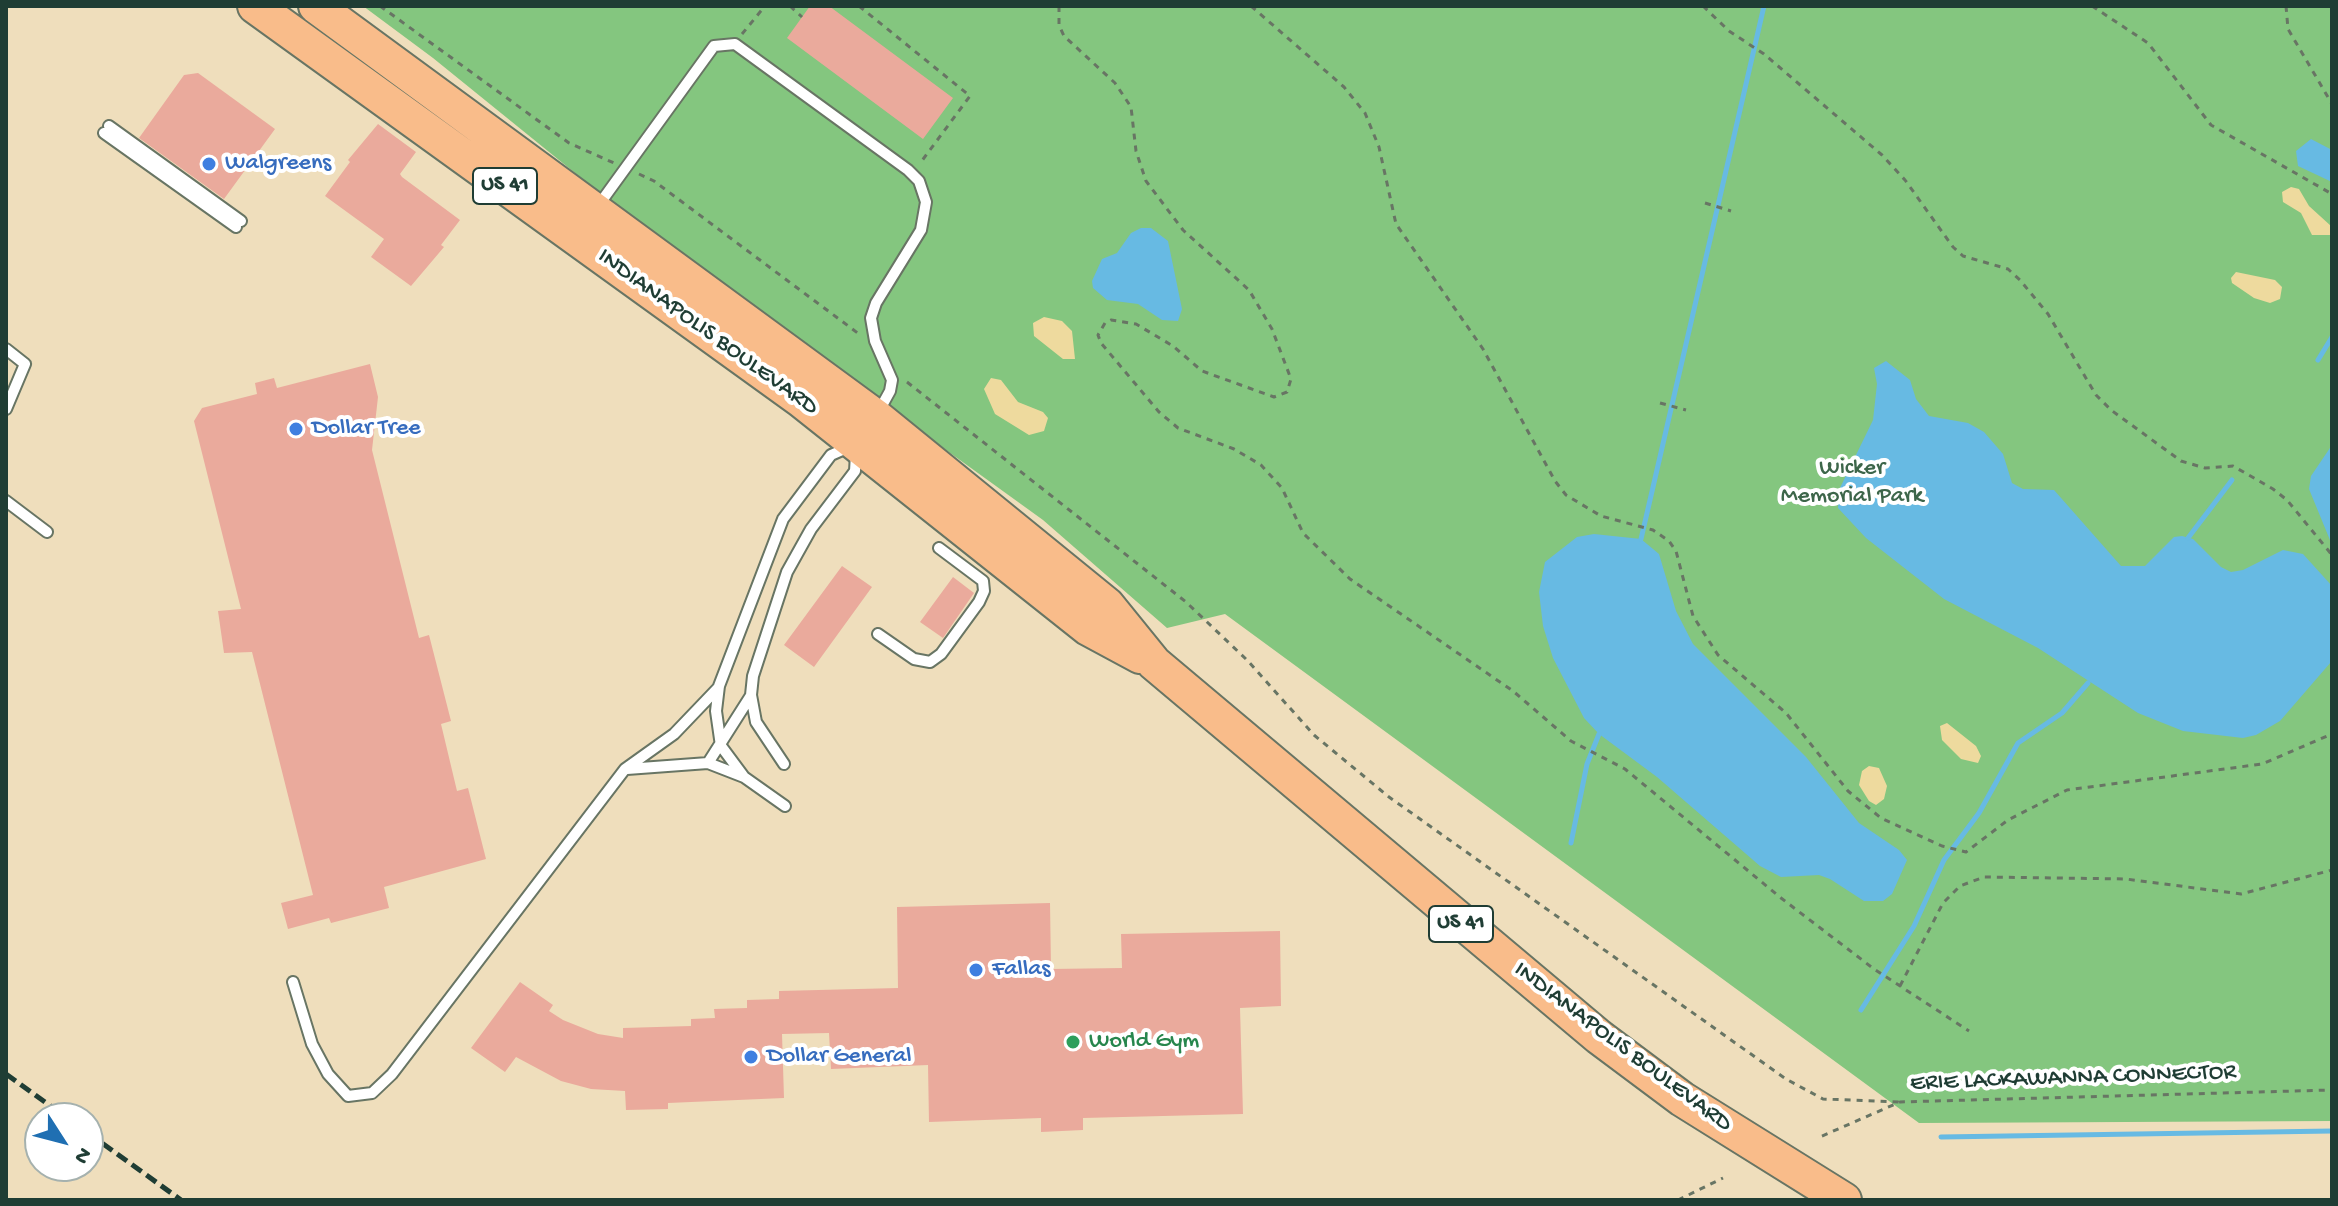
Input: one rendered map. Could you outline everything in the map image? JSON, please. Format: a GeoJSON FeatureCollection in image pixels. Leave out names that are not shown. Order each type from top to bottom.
{"type":"FeatureCollection","features":[{"type":"Feature","properties":{"kind":"highway","name":"INDIANAPOLIS BOULEVARD"},"geometry":{"type":"LineString","coordinates":[[255,6],[867,430],[1107,605],[1154,663],[1599,1037],[1682,1099],[1844,1200]]}},
{"type":"Feature","properties":{"kind":"highway","name":"INDIANAPOLIS BOULEVARD"},"geometry":{"type":"LineString","coordinates":[[316,6],[595,211],[867,430]]}},
{"type":"Feature","properties":{"kind":"lane"},"geometry":{"type":"LineString","coordinates":[[595,211],[714,46],[735,44],[912,175],[924,189],[926,202],[921,230],[876,303],[871,318],[875,341],[892,380],[890,391],[867,430],[855,471],[811,529],[787,572],[753,676],[751,695],[761,732],[784,764]]}},
{"type":"Feature","properties":{"kind":"lane"},"geometry":{"type":"LineString","coordinates":[[107,130],[238,224]]}},
{"type":"Feature","properties":{"kind":"lane"},"geometry":{"type":"LineString","coordinates":[[6,349],[25,364],[6,409]]}},
{"type":"Feature","properties":{"kind":"lane"},"geometry":{"type":"LineString","coordinates":[[744,777],[721,746],[716,711],[719,686],[783,519],[831,455],[867,430]]}},
{"type":"Feature","properties":{"kind":"lane"},"geometry":{"type":"LineString","coordinates":[[6,501],[47,532]]}},
{"type":"Feature","properties":{"kind":"lane"},"geometry":{"type":"LineString","coordinates":[[878,634],[914,659],[930,662],[941,654],[979,602],[984,591],[983,581],[939,548]]}},
{"type":"Feature","properties":{"kind":"lane"},"geometry":{"type":"LineString","coordinates":[[293,982],[312,1044],[328,1074],[348,1096],[372,1093],[392,1074],[625,769],[674,734],[719,686]]}},
{"type":"Feature","properties":{"kind":"lane"},"geometry":{"type":"LineString","coordinates":[[708,763],[751,695]]}},
{"type":"Feature","properties":{"kind":"lane"},"geometry":{"type":"LineString","coordinates":[[625,769],[708,763],[744,777],[785,806]]}},
{"type":"Feature","properties":{"kind":"path"},"geometry":{"type":"LineString","coordinates":[[380,6],[569,143],[654,181],[845,322],[885,362],[1186,602],[1247,660],[1314,735],[1389,797],[1786,1079],[1823,1099],[1900,1102]]}},
{"type":"Feature","properties":{"kind":"path"},"geometry":{"type":"LineString","coordinates":[[735,44],[765,6]]}},
{"type":"Feature","properties":{"kind":"path"},"geometry":{"type":"LineString","coordinates":[[790,6],[802,17]]}},
{"type":"Feature","properties":{"kind":"path"},"geometry":{"type":"LineString","coordinates":[[859,6],[970,96],[912,175]]}},
{"type":"Feature","properties":{"kind":"path"},"geometry":{"type":"LineString","coordinates":[[1059,6],[1059,25],[1064,36],[1115,83],[1131,107],[1136,151],[1146,181],[1183,230],[1249,290],[1284,355],[1291,386],[1282,396],[1274,397],[1202,371],[1153,332],[1122,321],[1105,323],[1098,335],[1101,343],[1167,420],[1194,436],[1234,449],[1261,465],[1282,488],[1303,533],[1350,579],[1513,691],[1562,734],[1625,769],[1746,871],[1874,969],[1969,1031]]}},
{"type":"Feature","properties":{"kind":"path"},"geometry":{"type":"LineString","coordinates":[[1251,6],[1344,87],[1365,113],[1379,147],[1396,224],[1483,349],[1555,481],[1581,505],[1615,521],[1653,530],[1664,536],[1676,551],[1693,616],[1718,655],[1786,713],[1865,806],[1899,828],[1942,846],[1958,852],[1971,850],[2008,820],[2067,790],[2262,764],[2332,734]]}},
{"type":"Feature","properties":{"kind":"path"},"geometry":{"type":"LineString","coordinates":[[1703,6],[1882,155],[1963,256],[2008,269],[2020,280],[2048,314],[2096,395],[2111,410],[2181,461],[2205,468],[2233,466],[2247,473],[2287,500],[2332,555]]}},
{"type":"Feature","properties":{"kind":"path"},"geometry":{"type":"LineString","coordinates":[[2092,6],[2148,43],[2211,125],[2332,194]]}},
{"type":"Feature","properties":{"kind":"path"},"geometry":{"type":"LineString","coordinates":[[2286,6],[2288,29],[2332,104]]}},
{"type":"Feature","properties":{"kind":"path"},"geometry":{"type":"LineString","coordinates":[[1705,203],[1731,211]]}},
{"type":"Feature","properties":{"kind":"path"},"geometry":{"type":"LineString","coordinates":[[1660,403],[1686,410]]}},
{"type":"Feature","properties":{"kind":"path"},"geometry":{"type":"LineString","coordinates":[[1900,986],[1943,903],[1960,886],[1984,877],[2126,879],[2241,894],[2332,870]]}},
{"type":"Feature","properties":{"kind":"path","name":"ERIE LACKAWANNA CONNECTOR"},"geometry":{"type":"LineString","coordinates":[[1822,1136],[1900,1102],[2332,1090]]}},
{"type":"Feature","properties":{"kind":"path"},"geometry":{"type":"LineString","coordinates":[[1678,1200],[1723,1178]]}},
{"type":"Feature","properties":{"kind":"green space","name":"Wicker Memorial Park"},"geometry":{"type":"Polygon","coordinates":[[[363,6],[2332,6],[2332,1121],[1919,1123],[1225,614],[1167,628],[1043,520],[680,258],[433,58],[363,6]]]}},
{"type":"Feature","properties":{"kind":"sand"},"geometry":{"type":"Polygon","coordinates":[[[2291,187],[2299,189],[2309,206],[2331,226],[2330,235],[2312,235],[2301,213],[2283,202],[2282,192],[2291,187]]]}},
{"type":"Feature","properties":{"kind":"sand"},"geometry":{"type":"Polygon","coordinates":[[[2236,272],[2275,280],[2282,287],[2280,299],[2270,303],[2254,298],[2232,283],[2231,278],[2236,272]]]}},
{"type":"Feature","properties":{"kind":"sand"},"geometry":{"type":"Polygon","coordinates":[[[1044,317],[1062,321],[1072,331],[1075,359],[1063,359],[1034,336],[1033,323],[1044,317]]]}},
{"type":"Feature","properties":{"kind":"sand"},"geometry":{"type":"Polygon","coordinates":[[[991,378],[1001,380],[1018,402],[1043,412],[1048,418],[1044,431],[1029,435],[995,414],[984,389],[991,378]]]}},
{"type":"Feature","properties":{"kind":"sand"},"geometry":{"type":"Polygon","coordinates":[[[1947,723],[1976,746],[1981,756],[1978,763],[1961,759],[1942,740],[1940,726],[1947,723]]]}},
{"type":"Feature","properties":{"kind":"sand"},"geometry":{"type":"Polygon","coordinates":[[[1869,766],[1879,768],[1887,786],[1884,799],[1876,805],[1869,801],[1859,785],[1862,771],[1869,766]]]}},
{"type":"Feature","properties":{"kind":"water"},"geometry":{"type":"Polygon","coordinates":[[[2311,139],[2332,150],[2332,182],[2298,166],[2296,151],[2311,139]]]}},
{"type":"Feature","properties":{"kind":"water"},"geometry":{"type":"Polygon","coordinates":[[[1141,228],[1151,228],[1168,241],[1182,309],[1178,321],[1162,320],[1138,304],[1107,300],[1093,288],[1092,281],[1102,259],[1117,253],[1131,233],[1141,228]]]}},
{"type":"Feature","properties":{"kind":"water"},"geometry":{"type":"Polygon","coordinates":[[[1886,361],[1910,380],[1916,399],[1929,416],[1968,423],[1984,432],[2003,454],[2012,483],[2023,489],[2054,490],[2121,566],[2145,566],[2174,537],[2182,536],[2193,539],[2221,567],[2231,572],[2243,570],[2283,550],[2303,554],[2332,586],[2331,662],[2280,721],[2256,735],[2243,738],[2183,731],[2138,713],[2038,648],[1944,599],[1866,538],[1838,508],[1839,490],[1873,420],[1877,384],[1874,368],[1886,361]]]}},
{"type":"Feature","properties":{"kind":"water"},"geometry":{"type":"Polygon","coordinates":[[[2332,445],[2332,545],[2309,489],[2311,476],[2332,445]]]}},
{"type":"Feature","properties":{"kind":"water"},"geometry":{"type":"Polygon","coordinates":[[[1594,534],[1641,539],[1659,554],[1676,611],[1693,644],[1806,757],[1859,823],[1899,850],[1907,860],[1892,894],[1883,901],[1864,901],[1819,875],[1781,877],[1760,866],[1657,777],[1599,734],[1584,718],[1553,658],[1543,626],[1539,592],[1545,562],[1577,537],[1594,534]]]}},
{"type":"Feature","properties":{"kind":"building"},"geometry":{"type":"Polygon","coordinates":[[[810,6],[829,6],[953,98],[923,139],[787,38],[810,6]]]}},
{"type":"Feature","properties":{"kind":"building","name":"Walgreens"},"geometry":{"type":"Polygon","coordinates":[[[198,73],[275,129],[224,199],[139,138],[184,75],[198,73]]]}},
{"type":"Feature","properties":{"kind":"building"},"geometry":{"type":"Polygon","coordinates":[[[378,124],[416,152],[400,174],[402,177],[460,220],[441,245],[444,247],[411,286],[371,257],[384,239],[325,196],[350,162],[348,160],[378,124]]]}},
{"type":"Feature","properties":{"kind":"building"},"geometry":{"type":"Polygon","coordinates":[[[370,364],[378,397],[372,450],[419,638],[429,635],[451,721],[441,724],[457,791],[468,788],[486,859],[384,887],[389,908],[331,923],[329,918],[288,929],[281,903],[313,895],[252,652],[224,653],[218,611],[241,609],[194,421],[202,408],[257,394],[255,383],[274,378],[277,388],[370,364]]]}},
{"type":"Feature","properties":{"kind":"building"},"geometry":{"type":"Polygon","coordinates":[[[842,566],[872,587],[814,667],[784,645],[842,566]]]}},
{"type":"Feature","properties":{"kind":"building"},"geometry":{"type":"Polygon","coordinates":[[[953,577],[974,593],[943,638],[920,622],[953,577]]]}},
{"type":"Feature","properties":{"kind":"building"},"geometry":{"type":"Polygon","coordinates":[[[1050,903],[1051,969],[1122,968],[1121,934],[1280,931],[1281,1006],[1240,1008],[1243,1114],[1083,1118],[1083,1130],[1041,1132],[1041,1118],[929,1122],[928,1065],[831,1069],[829,1033],[782,1034],[784,1098],[668,1103],[668,1109],[626,1110],[625,1091],[591,1089],[561,1081],[516,1057],[505,1072],[471,1048],[520,982],[553,1005],[549,1011],[563,1020],[598,1034],[623,1038],[623,1028],[691,1026],[691,1019],[715,1018],[714,1009],[747,1008],[747,1000],[779,999],[779,991],[898,988],[897,907],[1050,903]]]}},
{"type":"Feature","properties":{"kind":"waterway"},"geometry":{"type":"LineString","coordinates":[[1641,539],[1764,6]]}},
{"type":"Feature","properties":{"kind":"waterway"},"geometry":{"type":"LineString","coordinates":[[2318,360],[2332,337]]}},
{"type":"Feature","properties":{"kind":"waterway"},"geometry":{"type":"LineString","coordinates":[[2188,538],[2232,480]]}},
{"type":"Feature","properties":{"kind":"waterway"},"geometry":{"type":"LineString","coordinates":[[1861,1010],[1914,926],[1944,860],[1979,813],[2018,743],[2062,713],[2088,683]]}},
{"type":"Feature","properties":{"kind":"waterway"},"geometry":{"type":"LineString","coordinates":[[1571,843],[1587,764],[1599,734]]}},
{"type":"Feature","properties":{"kind":"waterway"},"geometry":{"type":"LineString","coordinates":[[1941,1137],[2332,1131]]}},
{"type":"Feature","properties":{"kind":"railway"},"geometry":{"type":"LineString","coordinates":[[6,1074],[45,1102]]}},
{"type":"Feature","properties":{"kind":"railway"},"geometry":{"type":"LineString","coordinates":[[104,1145],[181,1200]]}},
{"type":"Feature","properties":{"kind":"place","name":"Walgreens"},"geometry":{"type":"Point","coordinates":[209,164]}},
{"type":"Feature","properties":{"kind":"place","name":"Dollar Tree"},"geometry":{"type":"Point","coordinates":[296,429]}},
{"type":"Feature","properties":{"kind":"place","name":"Fallas"},"geometry":{"type":"Point","coordinates":[976,970]}},
{"type":"Feature","properties":{"kind":"place","name":"World Gym"},"geometry":{"type":"Point","coordinates":[1073,1042]}},
{"type":"Feature","properties":{"kind":"place","name":"Dollar General"},"geometry":{"type":"Point","coordinates":[751,1057]}}]}
